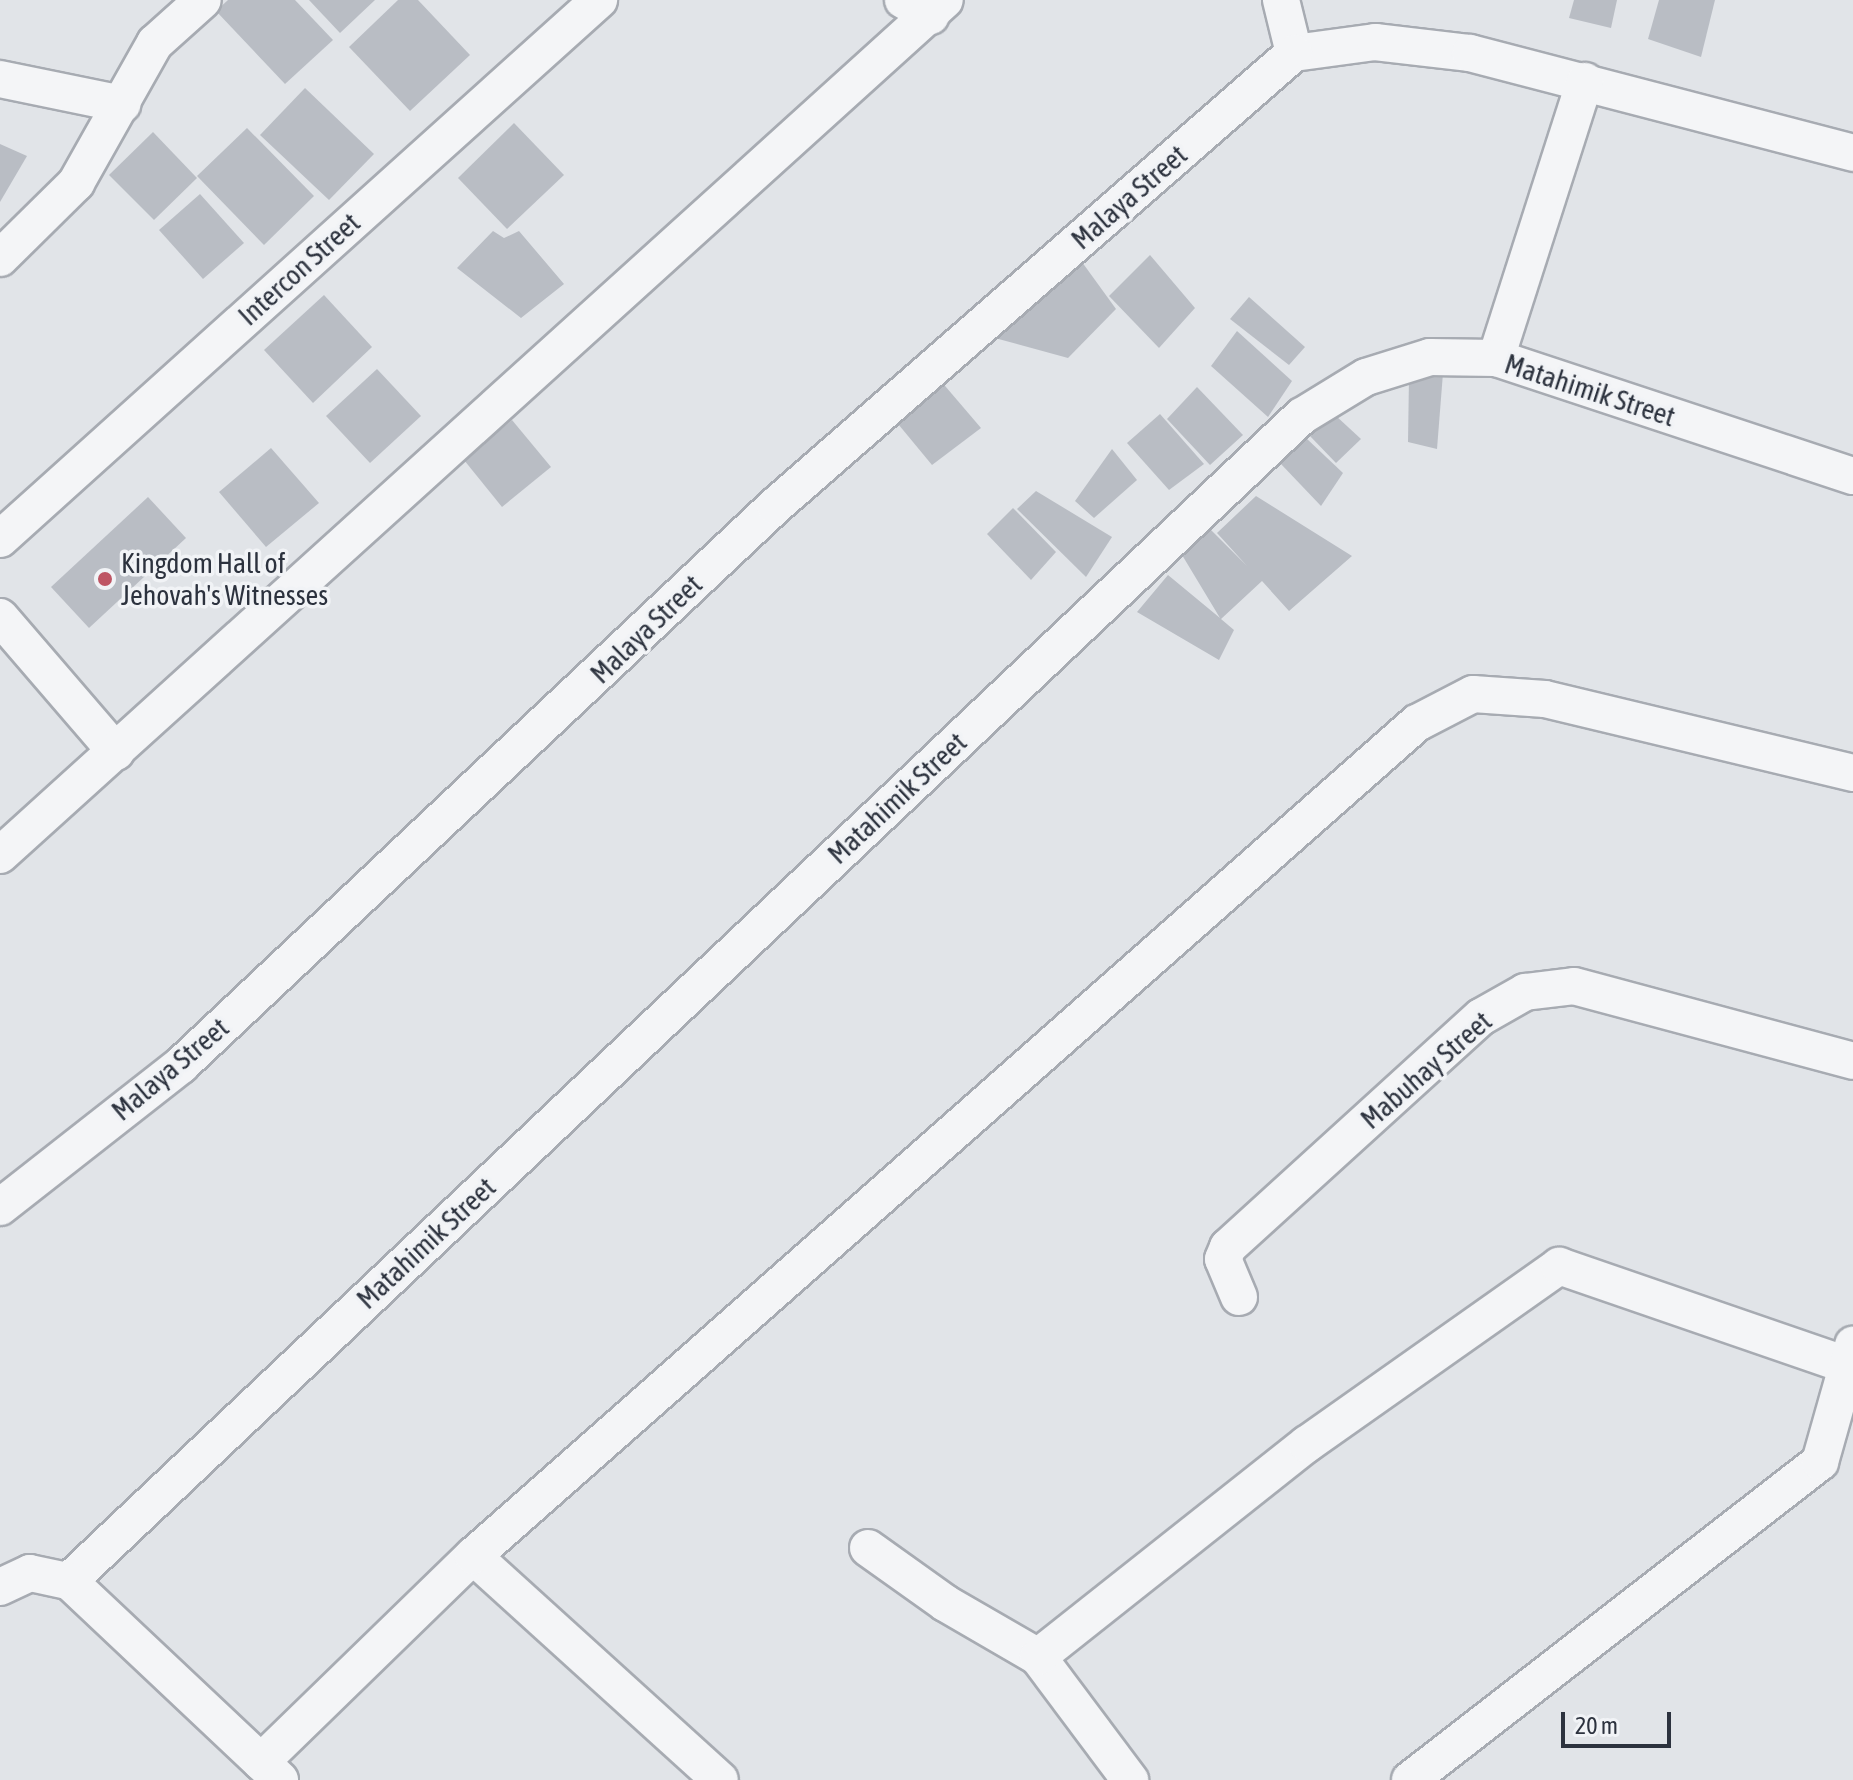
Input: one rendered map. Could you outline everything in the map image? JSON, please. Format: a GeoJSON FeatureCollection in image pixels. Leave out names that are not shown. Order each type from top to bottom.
{"type":"FeatureCollection","features":[{"type":"Feature","properties":{"kind":"street"},"geometry":{"type":"LineString","coordinates":[[0,258],[76,183],[155,43],[203,0]]}},
{"type":"Feature","properties":{"kind":"street","name":"Intercon Street"},"geometry":{"type":"LineString","coordinates":[[0,539],[599,0]]}},
{"type":"Feature","properties":{"kind":"street"},"geometry":{"type":"LineString","coordinates":[[1281,0],[1294,53],[1375,42],[1470,53],[1853,153]]}},
{"type":"Feature","properties":{"kind":"street"},"geometry":{"type":"LineString","coordinates":[[0,855],[116,752],[927,5]]}},
{"type":"Feature","properties":{"kind":"street","name":"Malaya Street"},"geometry":{"type":"LineString","coordinates":[[0,1207],[181,1065],[775,506],[1294,53]]}},
{"type":"Feature","properties":{"kind":"street"},"geometry":{"type":"LineString","coordinates":[[0,79],[122,104]]}},
{"type":"Feature","properties":{"kind":"street"},"geometry":{"type":"LineString","coordinates":[[1496,358],[1585,81]]}},
{"type":"Feature","properties":{"kind":"street","name":"Matahimik Street"},"geometry":{"type":"LineString","coordinates":[[69,1581],[1302,416],[1366,377],[1430,357],[1496,358],[1853,476]]}},
{"type":"Feature","properties":{"kind":"street"},"geometry":{"type":"LineString","coordinates":[[0,617],[116,752]]}},
{"type":"Feature","properties":{"kind":"street"},"geometry":{"type":"LineString","coordinates":[[0,1587],[30,1573],[69,1581],[270,1771],[473,1556],[1417,723],[1473,694],[1545,699],[1853,773]]}},
{"type":"Feature","properties":{"kind":"street","name":"Mabuhay Street"},"geometry":{"type":"LineString","coordinates":[[1239,1297],[1223,1259],[1228,1247],[1481,1017],[1525,992],[1574,986],[1853,1061]]}},
{"type":"Feature","properties":{"kind":"street"},"geometry":{"type":"LineString","coordinates":[[1038,1657],[1307,1444],[1559,1266],[1851,1359],[1820,1462],[1410,1780]]}},
{"type":"Feature","properties":{"kind":"street"},"geometry":{"type":"LineString","coordinates":[[868,1548],[945,1603],[1038,1657],[1130,1780]]}},
{"type":"Feature","properties":{"kind":"street"},"geometry":{"type":"LineString","coordinates":[[473,1556],[720,1780]]}},
{"type":"Feature","properties":{"kind":"building"},"geometry":{"type":"Polygon","coordinates":[[[228,0],[295,0],[333,40],[285,84],[216,11],[228,0]]]}},
{"type":"Feature","properties":{"kind":"building"},"geometry":{"type":"Polygon","coordinates":[[[309,0],[375,0],[340,33],[309,0]]]}},
{"type":"Feature","properties":{"kind":"building"},"geometry":{"type":"Polygon","coordinates":[[[398,0],[418,0],[470,55],[410,111],[349,47],[398,0]]]}},
{"type":"Feature","properties":{"kind":"building"},"geometry":{"type":"Polygon","coordinates":[[[1574,0],[1617,0],[1611,28],[1569,18],[1574,0]]]}},
{"type":"Feature","properties":{"kind":"building"},"geometry":{"type":"Polygon","coordinates":[[[1659,0],[1715,0],[1701,57],[1648,39],[1659,0]]]}},
{"type":"Feature","properties":{"kind":"building"},"geometry":{"type":"Polygon","coordinates":[[[305,88],[374,154],[329,200],[260,135],[305,88]]]}},
{"type":"Feature","properties":{"kind":"building"},"geometry":{"type":"Polygon","coordinates":[[[514,123],[564,175],[507,229],[458,178],[514,123]]]}},
{"type":"Feature","properties":{"kind":"building"},"geometry":{"type":"Polygon","coordinates":[[[247,128],[314,196],[264,245],[197,176],[247,128]]]}},
{"type":"Feature","properties":{"kind":"building"},"geometry":{"type":"Polygon","coordinates":[[[153,132],[197,178],[154,220],[109,175],[153,132]]]}},
{"type":"Feature","properties":{"kind":"building"},"geometry":{"type":"Polygon","coordinates":[[[0,144],[27,156],[0,202],[0,144]]]}},
{"type":"Feature","properties":{"kind":"building"},"geometry":{"type":"Polygon","coordinates":[[[200,194],[244,243],[203,279],[159,230],[200,194]]]}},
{"type":"Feature","properties":{"kind":"building"},"geometry":{"type":"Polygon","coordinates":[[[493,231],[504,238],[519,231],[564,284],[521,318],[457,268],[493,231]]]}},
{"type":"Feature","properties":{"kind":"building"},"geometry":{"type":"Polygon","coordinates":[[[1074,251],[1116,309],[1068,358],[980,334],[1074,251]]]}},
{"type":"Feature","properties":{"kind":"building"},"geometry":{"type":"Polygon","coordinates":[[[1150,255],[1195,308],[1159,348],[1109,296],[1150,255]]]}},
{"type":"Feature","properties":{"kind":"building"},"geometry":{"type":"Polygon","coordinates":[[[324,295],[372,347],[313,403],[264,350],[324,295]]]}},
{"type":"Feature","properties":{"kind":"building"},"geometry":{"type":"Polygon","coordinates":[[[1249,297],[1305,347],[1289,365],[1230,319],[1249,297]]]}},
{"type":"Feature","properties":{"kind":"building"},"geometry":{"type":"Polygon","coordinates":[[[1237,331],[1292,381],[1268,417],[1211,366],[1237,331]]]}},
{"type":"Feature","properties":{"kind":"building"},"geometry":{"type":"Polygon","coordinates":[[[377,369],[421,416],[370,463],[326,416],[377,369]]]}},
{"type":"Feature","properties":{"kind":"building"},"geometry":{"type":"Polygon","coordinates":[[[934,373],[981,428],[932,465],[889,413],[934,373]]]}},
{"type":"Feature","properties":{"kind":"building"},"geometry":{"type":"Polygon","coordinates":[[[1443,373],[1437,449],[1408,442],[1409,377],[1443,373]]]}},
{"type":"Feature","properties":{"kind":"building"},"geometry":{"type":"Polygon","coordinates":[[[1197,387],[1243,435],[1210,465],[1167,419],[1197,387]]]}},
{"type":"Feature","properties":{"kind":"building"},"geometry":{"type":"Polygon","coordinates":[[[1160,414],[1204,464],[1169,490],[1127,443],[1160,414]]]}},
{"type":"Feature","properties":{"kind":"building"},"geometry":{"type":"Polygon","coordinates":[[[1335,415],[1361,439],[1336,463],[1309,435],[1335,415]]]}},
{"type":"Feature","properties":{"kind":"building"},"geometry":{"type":"Polygon","coordinates":[[[512,420],[551,467],[502,507],[464,460],[512,420]]]}},
{"type":"Feature","properties":{"kind":"building"},"geometry":{"type":"Polygon","coordinates":[[[1306,438],[1343,473],[1321,506],[1280,463],[1306,438]]]}},
{"type":"Feature","properties":{"kind":"building"},"geometry":{"type":"Polygon","coordinates":[[[271,448],[319,503],[266,547],[219,492],[271,448]]]}},
{"type":"Feature","properties":{"kind":"building"},"geometry":{"type":"Polygon","coordinates":[[[1112,449],[1137,480],[1094,518],[1075,501],[1112,449]]]}},
{"type":"Feature","properties":{"kind":"building"},"geometry":{"type":"Polygon","coordinates":[[[1036,491],[1112,537],[1086,577],[1017,509],[1036,491]]]}},
{"type":"Feature","properties":{"kind":"building"},"geometry":{"type":"Polygon","coordinates":[[[1256,496],[1352,556],[1289,611],[1262,581],[1221,619],[1234,630],[1219,660],[1137,612],[1168,575],[1220,618],[1176,545],[1200,519],[1247,566],[1217,533],[1256,496]]]}},
{"type":"Feature","properties":{"kind":"building"},"geometry":{"type":"Polygon","coordinates":[[[148,497],[186,538],[89,628],[51,587],[148,497]]]}},
{"type":"Feature","properties":{"kind":"building"},"geometry":{"type":"Polygon","coordinates":[[[1013,508],[1056,552],[1031,580],[987,534],[1013,508]]]}},
{"type":"Feature","properties":{"kind":"place","name":"Kingdom Hall of Jehovah's Witnesses"},"geometry":{"type":"Point","coordinates":[105,579]}}]}
